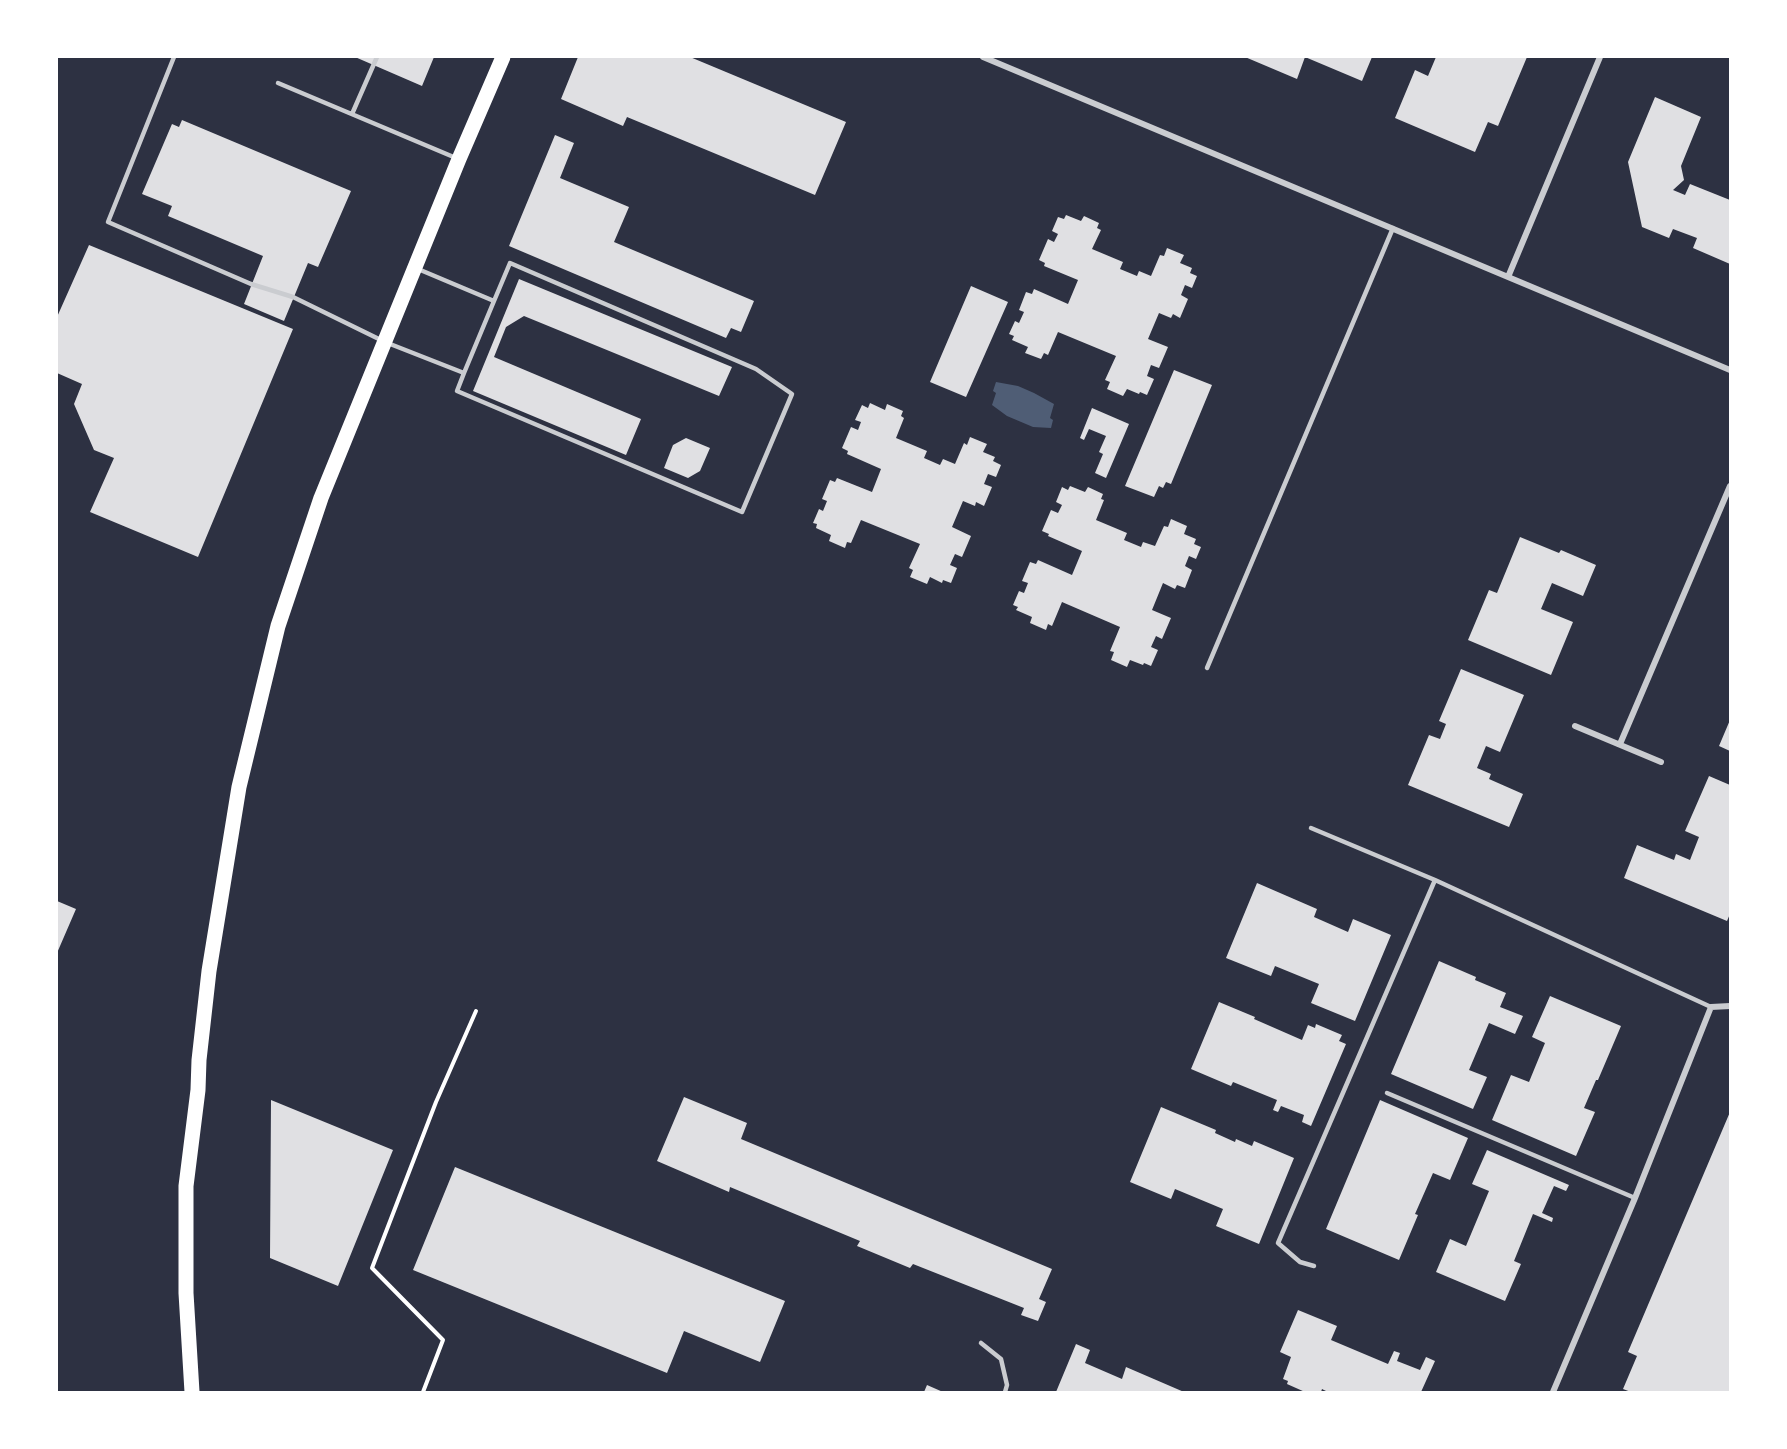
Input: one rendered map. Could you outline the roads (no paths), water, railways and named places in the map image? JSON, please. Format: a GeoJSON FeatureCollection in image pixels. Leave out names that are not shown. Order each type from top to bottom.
{"type":"FeatureCollection","features":[{"type":"Feature","properties":{"kind":"main road"},"geometry":{"type":"LineString","coordinates":[[192,1392],[186,1293],[186,1186],[209,971],[239,787],[287,598],[321,498],[503,57]]}},
{"type":"Feature","properties":{"kind":"street"},"geometry":{"type":"LineString","coordinates":[[1508,277],[1600,57]]}},
{"type":"Feature","properties":{"kind":"street"},"geometry":{"type":"LineString","coordinates":[[988,58],[1730,370]]}},
{"type":"Feature","properties":{"kind":"street"},"geometry":{"type":"LineString","coordinates":[[1620,744],[1730,486]]}},
{"type":"Feature","properties":{"kind":"street"},"geometry":{"type":"LineString","coordinates":[[1575,726],[1661,762]]}},
{"type":"Feature","properties":{"kind":"street"},"geometry":{"type":"LineString","coordinates":[[1553,1392],[1635,1198],[1711,1007],[1730,1006]]}},
{"type":"Feature","properties":{"kind":"lane"},"geometry":{"type":"LineString","coordinates":[[174,57],[108,222],[251,284],[293,297],[385,342],[464,373]]}},
{"type":"Feature","properties":{"kind":"lane"},"geometry":{"type":"LineString","coordinates":[[352,114],[377,57]]}},
{"type":"Feature","properties":{"kind":"lane"},"geometry":{"type":"LineString","coordinates":[[278,82],[459,159]]}},
{"type":"Feature","properties":{"kind":"lane"},"geometry":{"type":"LineString","coordinates":[[1207,668],[1394,228]]}},
{"type":"Feature","properties":{"kind":"lane"},"geometry":{"type":"LineString","coordinates":[[510,263],[756,369],[792,394],[742,512],[457,391],[464,373],[510,263]]}},
{"type":"Feature","properties":{"kind":"lane"},"geometry":{"type":"LineString","coordinates":[[415,268],[494,301]]}},
{"type":"Feature","properties":{"kind":"lane"},"geometry":{"type":"LineString","coordinates":[[1311,828],[1435,880],[1711,1007]]}},
{"type":"Feature","properties":{"kind":"lane"},"geometry":{"type":"LineString","coordinates":[[1314,1266],[1300,1262],[1278,1243],[1435,880]]}},
{"type":"Feature","properties":{"kind":"lane"},"geometry":{"type":"LineString","coordinates":[[1387,1093],[1635,1198]]}},
{"type":"Feature","properties":{"kind":"lane"},"geometry":{"type":"LineString","coordinates":[[981,1343],[1000,1359],[1007,1385],[1005,1392]]}},
{"type":"Feature","properties":{"kind":"water"},"geometry":{"type":"Polygon","coordinates":[[[996,382],[1018,386],[1054,404],[1050,418],[1053,420],[1051,428],[1033,427],[1007,416],[992,405],[996,393],[993,391],[996,382]]]}}]}
